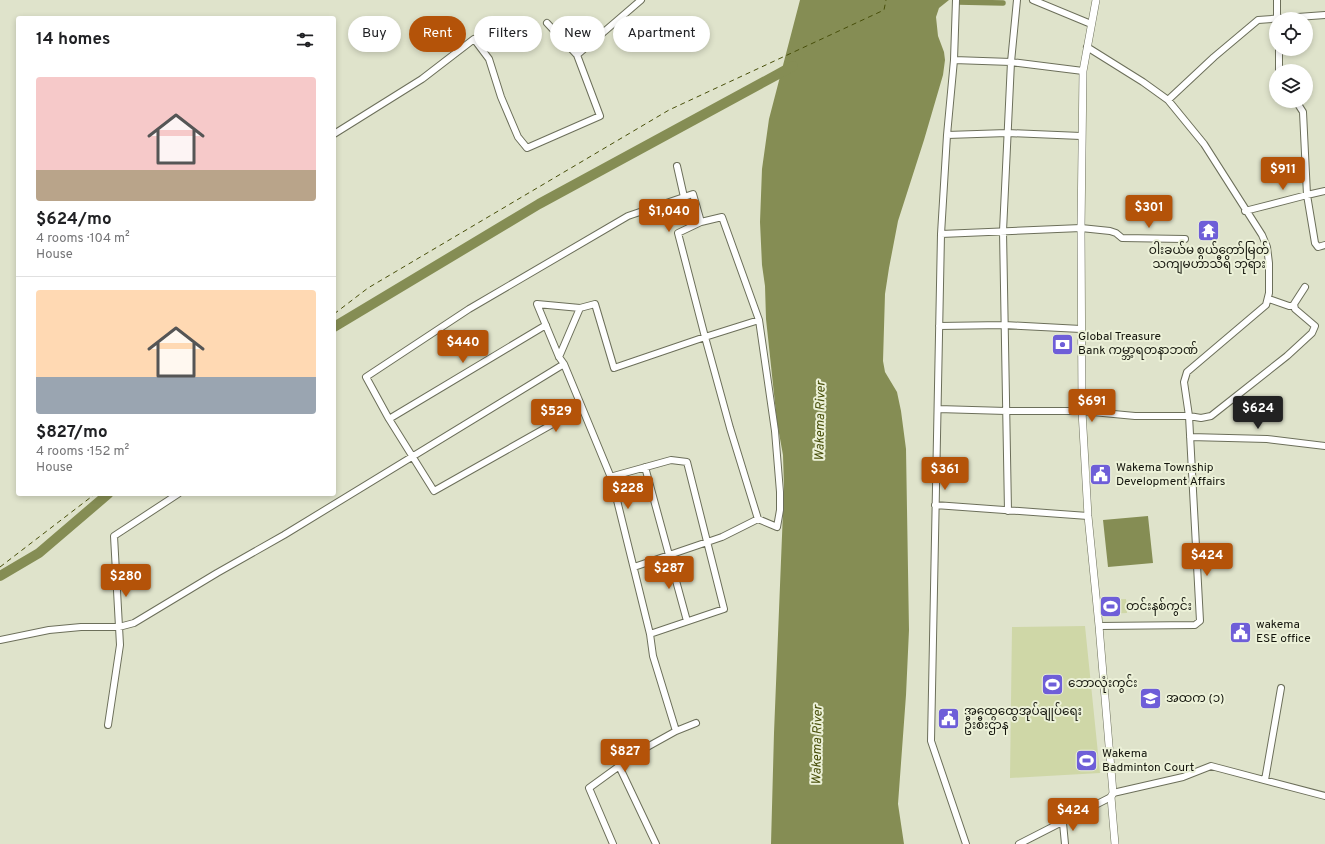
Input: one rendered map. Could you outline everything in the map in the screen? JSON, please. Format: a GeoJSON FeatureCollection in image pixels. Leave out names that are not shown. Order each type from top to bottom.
{"type":"FeatureCollection","features":[{"type":"Feature","properties":{"kind":"street"},"geometry":{"type":"LineString","coordinates":[[577,55],[641,0]]}},
{"type":"Feature","properties":{"kind":"street"},"geometry":{"type":"LineString","coordinates":[[956,0],[954,60],[947,135],[941,234],[931,741],[966,844]]}},
{"type":"Feature","properties":{"kind":"street"},"geometry":{"type":"LineString","coordinates":[[1008,511],[1003,231],[1011,62],[1017,0]]}},
{"type":"Feature","properties":{"kind":"street"},"geometry":{"type":"LineString","coordinates":[[1033,0],[1046,2],[1091,24]]}},
{"type":"Feature","properties":{"kind":"street"},"geometry":{"type":"LineString","coordinates":[[1096,0],[1083,70],[1081,136],[1082,411],[1088,516],[1099,626],[1115,844]]}},
{"type":"Feature","properties":{"kind":"street"},"geometry":{"type":"LineString","coordinates":[[1277,0],[1277,12]]}},
{"type":"Feature","properties":{"kind":"street"},"geometry":{"type":"LineString","coordinates":[[1313,16],[1325,15]]}},
{"type":"Feature","properties":{"kind":"street"},"geometry":{"type":"LineString","coordinates":[[1168,100],[1214,57],[1258,20],[1269,19]]}},
{"type":"Feature","properties":{"kind":"street"},"geometry":{"type":"LineString","coordinates":[[336,133],[422,80],[474,39],[489,59],[501,97],[518,137],[527,148],[600,116],[577,55],[547,23]]}},
{"type":"Feature","properties":{"kind":"street"},"geometry":{"type":"LineString","coordinates":[[1087,47],[1143,82],[1168,100],[1204,144],[1245,211],[1262,235],[1268,247],[1269,299],[1266,305],[1187,372],[1184,382],[1189,416],[1200,621],[1195,626],[1099,626]]}},
{"type":"Feature","properties":{"kind":"street"},"geometry":{"type":"LineString","coordinates":[[954,60],[1011,62],[1083,70]]}},
{"type":"Feature","properties":{"kind":"street"},"geometry":{"type":"LineString","coordinates":[[1300,108],[1303,112],[1307,194],[1315,243],[1318,246],[1325,245]]}},
{"type":"Feature","properties":{"kind":"street"},"geometry":{"type":"LineString","coordinates":[[947,135],[1007,133],[1081,136]]}},
{"type":"Feature","properties":{"kind":"street"},"geometry":{"type":"LineString","coordinates":[[677,166],[684,197]]}},
{"type":"Feature","properties":{"kind":"street"},"geometry":{"type":"LineString","coordinates":[[1245,211],[1307,194],[1325,191]]}},
{"type":"Feature","properties":{"kind":"street"},"geometry":{"type":"LineString","coordinates":[[581,408],[434,491],[389,419],[366,377],[469,309],[628,216],[693,194],[701,222]]}},
{"type":"Feature","properties":{"kind":"street"},"geometry":{"type":"LineString","coordinates":[[722,217],[759,320],[775,431],[780,510],[777,528],[758,519],[730,428],[678,233],[701,222],[722,217]]}},
{"type":"Feature","properties":{"kind":"street"},"geometry":{"type":"LineString","coordinates":[[941,234],[1081,228],[1110,231],[1116,233],[1122,238],[1185,239]]}},
{"type":"Feature","properties":{"kind":"street"},"geometry":{"type":"LineString","coordinates":[[1294,306],[1305,286]]}},
{"type":"Feature","properties":{"kind":"street"},"geometry":{"type":"LineString","coordinates":[[1269,299],[1289,306],[1294,306]]}},
{"type":"Feature","properties":{"kind":"street"},"geometry":{"type":"LineString","coordinates":[[676,731],[653,656],[650,634],[634,566],[610,477],[564,364],[559,357],[537,304],[580,308],[595,304],[614,368],[759,320]]}},
{"type":"Feature","properties":{"kind":"street"},"geometry":{"type":"LineString","coordinates":[[938,409],[1082,411],[1135,416],[1189,416],[1202,418],[1211,416],[1287,356],[1312,333],[1315,326],[1295,309],[1294,306]]}},
{"type":"Feature","properties":{"kind":"street"},"geometry":{"type":"LineString","coordinates":[[559,357],[580,308]]}},
{"type":"Feature","properties":{"kind":"street"},"geometry":{"type":"LineString","coordinates":[[389,419],[546,325]]}},
{"type":"Feature","properties":{"kind":"street"},"geometry":{"type":"LineString","coordinates":[[939,326],[1004,325],[1081,330]]}},
{"type":"Feature","properties":{"kind":"street"},"geometry":{"type":"LineString","coordinates":[[0,640],[49,630],[82,627],[119,627],[134,622],[284,535],[564,364]]}},
{"type":"Feature","properties":{"kind":"street"},"geometry":{"type":"LineString","coordinates":[[1190,437],[1267,439],[1325,446]]}},
{"type":"Feature","properties":{"kind":"street"},"geometry":{"type":"LineString","coordinates":[[610,477],[671,460],[687,462],[708,542],[724,608],[650,634]]}},
{"type":"Feature","properties":{"kind":"street"},"geometry":{"type":"LineString","coordinates":[[645,467],[687,621]]}},
{"type":"Feature","properties":{"kind":"street"},"geometry":{"type":"LineString","coordinates":[[108,725],[120,645],[114,536],[175,496]]}},
{"type":"Feature","properties":{"kind":"street"},"geometry":{"type":"LineString","coordinates":[[935,505],[1088,516]]}},
{"type":"Feature","properties":{"kind":"street"},"geometry":{"type":"LineString","coordinates":[[634,566],[722,537],[758,519]]}},
{"type":"Feature","properties":{"kind":"street"},"geometry":{"type":"LineString","coordinates":[[1265,780],[1281,688]]}},
{"type":"Feature","properties":{"kind":"street"},"geometry":{"type":"LineString","coordinates":[[613,844],[589,788],[640,751],[676,731],[696,722]]}},
{"type":"Feature","properties":{"kind":"street"},"geometry":{"type":"LineString","coordinates":[[619,766],[656,844]]}},
{"type":"Feature","properties":{"kind":"street"},"geometry":{"type":"LineString","coordinates":[[1019,844],[1063,823],[1112,795],[1183,777],[1211,766],[1325,796]]}},
{"type":"Feature","properties":{"kind":"street"},"geometry":{"type":"LineString","coordinates":[[1063,823],[1065,844]]}},
{"type":"Feature","properties":{"kind":"shaded area"},"geometry":{"type":"Polygon","coordinates":[[[1126,599],[1127,613],[1103,614],[1103,600],[1126,599]]]}},
{"type":"Feature","properties":{"kind":"shaded area"},"geometry":{"type":"Polygon","coordinates":[[[1085,626],[1100,773],[1010,778],[1012,627],[1085,626]]]}},
{"type":"Feature","properties":{"kind":"water","name":"Wakema River"},"geometry":{"type":"Polygon","coordinates":[[[800,0],[949,0],[939,8],[936,17],[938,36],[944,52],[945,60],[943,75],[898,221],[885,294],[883,361],[885,372],[897,392],[906,449],[909,630],[898,804],[904,844],[771,844],[784,487],[783,455],[777,422],[766,319],[760,222],[762,169],[769,119],[800,0]]]}},
{"type":"Feature","properties":{"kind":"water"},"geometry":{"type":"Polygon","coordinates":[[[1148,516],[1153,563],[1108,567],[1103,520],[1148,516]]]}},
{"type":"Feature","properties":{"kind":"waterway"},"geometry":{"type":"LineString","coordinates":[[958,2],[1003,3]]}},
{"type":"Feature","properties":{"kind":"waterway"},"geometry":{"type":"LineString","coordinates":[[336,326],[539,204],[793,66]]}},
{"type":"Feature","properties":{"kind":"waterway"},"geometry":{"type":"LineString","coordinates":[[0,576],[39,553],[106,496]]}},
{"type":"Feature","properties":{"kind":"ferry route"},"geometry":{"type":"LineString","coordinates":[[336,312],[368,288],[669,110],[884,10],[886,0]]}},
{"type":"Feature","properties":{"kind":"ferry route"},"geometry":{"type":"LineString","coordinates":[[0,567],[92,496]]}},
{"type":"Feature","properties":{"kind":"place","name":"ဝါးခယ်မ စွယ်တော်မြတ် သကျမဟာသီရိ ဘုရား"},"geometry":{"type":"Point","coordinates":[1209,230]}},
{"type":"Feature","properties":{"kind":"place","name":"Global Treasure Bank ကမ္ဘာ့ရတနာဘဏ်"},"geometry":{"type":"Point","coordinates":[1063,344]}},
{"type":"Feature","properties":{"kind":"place","name":"Wakema Township Development Affairs"},"geometry":{"type":"Point","coordinates":[1101,475]}},
{"type":"Feature","properties":{"kind":"place","name":"တင်းနစ်ကွင်း"},"geometry":{"type":"Point","coordinates":[1111,607]}},
{"type":"Feature","properties":{"kind":"place","name":"wakema ESE office"},"geometry":{"type":"Point","coordinates":[1240,632]}},
{"type":"Feature","properties":{"kind":"place","name":"ဘောလုံးကွင်း"},"geometry":{"type":"Point","coordinates":[1052,684]}},
{"type":"Feature","properties":{"kind":"place","name":"အထက (၁)"},"geometry":{"type":"Point","coordinates":[1151,699]}},
{"type":"Feature","properties":{"kind":"place","name":"အထွေထွေအုပ်ချုပ်ရေး ဦးစီးဌာန"},"geometry":{"type":"Point","coordinates":[948,719]}},
{"type":"Feature","properties":{"kind":"place","name":"Wakema Badminton Court"},"geometry":{"type":"Point","coordinates":[1087,761]}}]}
